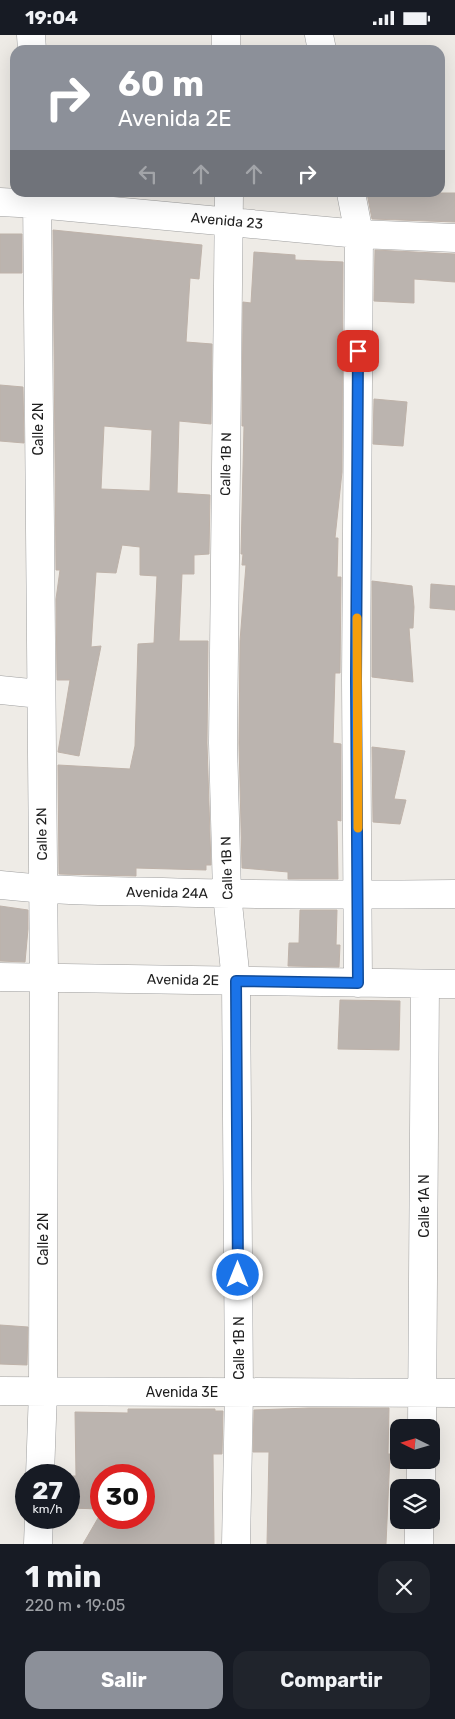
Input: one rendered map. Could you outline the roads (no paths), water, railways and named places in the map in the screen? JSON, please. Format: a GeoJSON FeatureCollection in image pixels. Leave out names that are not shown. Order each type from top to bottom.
{"type":"FeatureCollection","features":[{"type":"Feature","properties":{"kind":"street","name":"Calle 1B N"},"geometry":{"type":"LineString","coordinates":[[229,197],[223,743],[227,894],[236,981],[239,1392],[236,1544]]}},
{"type":"Feature","properties":{"kind":"street"},"geometry":{"type":"LineString","coordinates":[[352,197],[359,235],[356,670],[358,983]]}},
{"type":"Feature","properties":{"kind":"street","name":"Avenida 23"},"geometry":{"type":"LineString","coordinates":[[0,202],[37,198],[359,235],[455,237]]}},
{"type":"Feature","properties":{"kind":"street","name":"Calle 2N"},"geometry":{"type":"LineString","coordinates":[[37,198],[44,978],[43,1391],[40,1464]]}},
{"type":"Feature","properties":{"kind":"street"},"geometry":{"type":"LineString","coordinates":[[0,691],[40,694]]}},
{"type":"Feature","properties":{"kind":"street","name":"Avenida 24A"},"geometry":{"type":"LineString","coordinates":[[0,885],[43,889],[227,894],[455,894]]}},
{"type":"Feature","properties":{"kind":"street","name":"Avenida 2E"},"geometry":{"type":"LineString","coordinates":[[0,977],[455,984]]}},
{"type":"Feature","properties":{"kind":"street","name":"Calle 1A N"},"geometry":{"type":"LineString","coordinates":[[422,1419],[425,984]]}},
{"type":"Feature","properties":{"kind":"street","name":"Avenida 3E"},"geometry":{"type":"LineString","coordinates":[[0,1391],[455,1393]]}},
{"type":"Feature","properties":{"kind":"street"},"geometry":{"type":"LineString","coordinates":[[38,1544],[39,1529]]}},
{"type":"Feature","properties":{"kind":"street"},"geometry":{"type":"LineString","coordinates":[[419,1544],[420,1529]]}}]}
